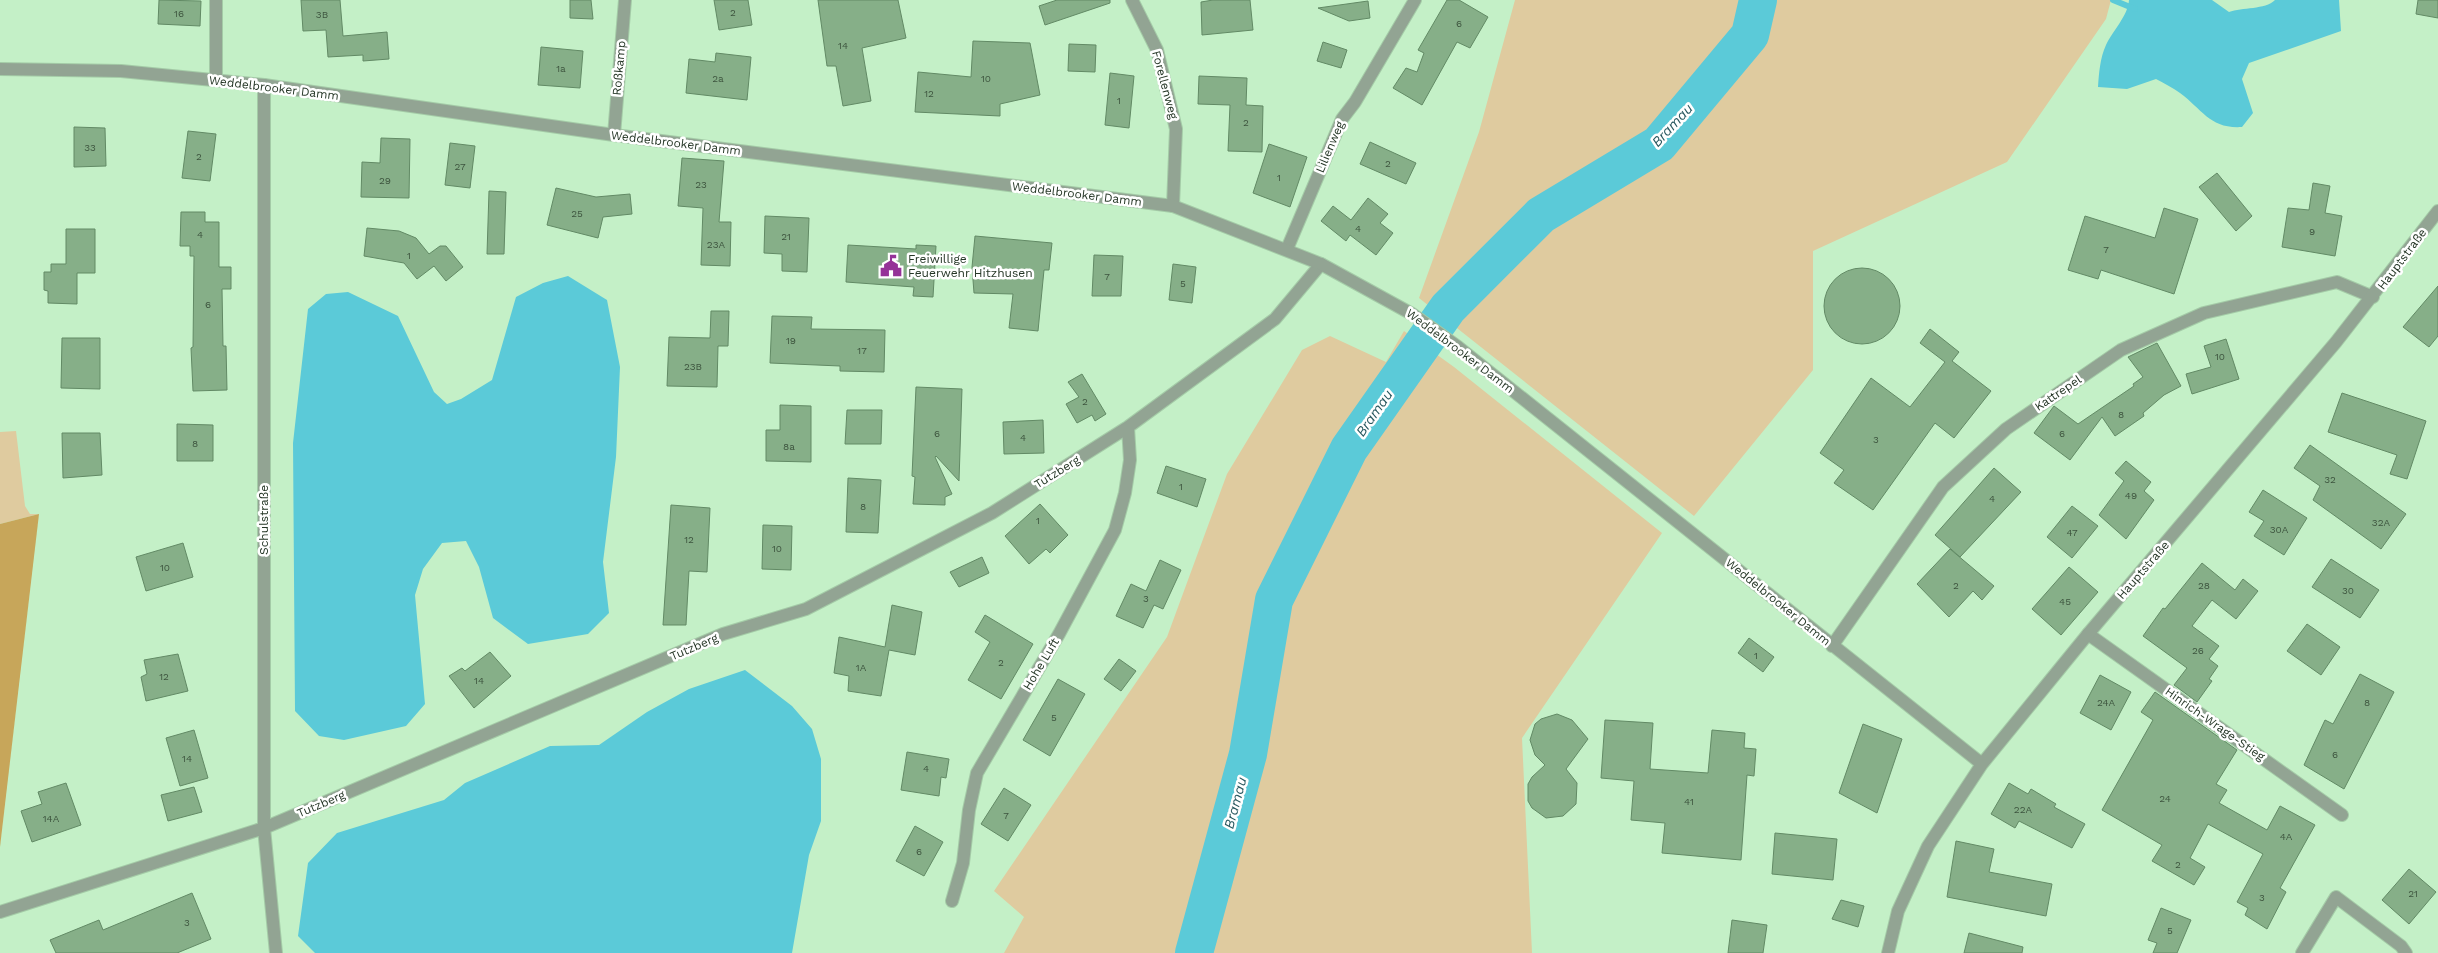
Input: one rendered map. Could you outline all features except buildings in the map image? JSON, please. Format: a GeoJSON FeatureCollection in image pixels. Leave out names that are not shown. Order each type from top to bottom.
{"type":"FeatureCollection","features":[{"type":"Feature","properties":{"kind":"street"},"geometry":{"type":"LineString","coordinates":[[216,0],[216,80]]}},
{"type":"Feature","properties":{"kind":"street","name":"Roßkamp"},"geometry":{"type":"LineString","coordinates":[[614,135],[625,0]]}},
{"type":"Feature","properties":{"kind":"street","name":"Forellenweg"},"geometry":{"type":"LineString","coordinates":[[1132,0],[1157,50],[1176,129],[1173,206]]}},
{"type":"Feature","properties":{"kind":"street","name":"Lilienweg"},"geometry":{"type":"LineString","coordinates":[[1287,249],[1342,118],[1355,102],[1415,0]]}},
{"type":"Feature","properties":{"kind":"street","name":"Weddelbrooker Damm"},"geometry":{"type":"LineString","coordinates":[[0,69],[112,70],[216,80],[614,135],[1173,206],[1287,249],[1321,264],[1412,314],[1458,348],[1982,764]]}},
{"type":"Feature","properties":{"kind":"street","name":"Schulstraße"},"geometry":{"type":"LineString","coordinates":[[264,86],[264,828],[276,953]]}},
{"type":"Feature","properties":{"kind":"street","name":"Hauptstraße"},"geometry":{"type":"LineString","coordinates":[[1888,953],[1898,911],[1928,846],[1982,764],[2088,634],[2373,297],[2438,211]]}},
{"type":"Feature","properties":{"kind":"street","name":"Tutzberg"},"geometry":{"type":"LineString","coordinates":[[0,912],[264,828],[723,634],[806,609],[992,513],[1128,427],[1275,319],[1321,264]]}},
{"type":"Feature","properties":{"kind":"street","name":"Kattrepel"},"geometry":{"type":"LineString","coordinates":[[1832,646],[1943,487],[2006,429],[2121,350],[2204,313],[2337,282],[2373,297]]}},
{"type":"Feature","properties":{"kind":"street","name":"Hohe Luft"},"geometry":{"type":"LineString","coordinates":[[952,901],[963,863],[969,810],[977,773],[1059,634],[1115,530],[1125,493],[1130,460],[1128,427]]}},
{"type":"Feature","properties":{"kind":"street","name":"Hinrich-Wrage-Stieg"},"geometry":{"type":"LineString","coordinates":[[2088,634],[2342,815]]}},
{"type":"Feature","properties":{"kind":"street"},"geometry":{"type":"LineString","coordinates":[[2302,953],[2336,897],[2401,946],[2406,953]]}},
{"type":"Feature","properties":{"kind":"shaded area"},"geometry":{"type":"Polygon","coordinates":[[[1515,0],[2111,0],[2106,19],[2007,162],[1813,251],[1813,370],[1694,516],[1419,298],[1479,132],[1515,0]]]}},
{"type":"Feature","properties":{"kind":"shaded area"},"geometry":{"type":"Polygon","coordinates":[[[1404,331],[1454,367],[1662,533],[1522,738],[1532,953],[1004,953],[1024,917],[994,891],[1167,637],[1227,474],[1302,350],[1330,336],[1386,362],[1404,331]]]}},
{"type":"Feature","properties":{"kind":"shaded area"},"geometry":{"type":"Polygon","coordinates":[[[16,431],[25,506],[30,514],[39,514],[0,524],[0,432],[16,431]]]}},
{"type":"Feature","properties":{"kind":"shaded area"},"geometry":{"type":"Polygon","coordinates":[[[39,514],[0,847],[0,524],[39,514]]]}},
{"type":"Feature","properties":{"kind":"water"},"geometry":{"type":"Polygon","coordinates":[[[2129,0],[2212,0],[2229,12],[2259,7],[2275,0],[2339,0],[2341,31],[2249,63],[2242,79],[2253,113],[2242,127],[2231,127],[2214,122],[2180,93],[2156,79],[2127,89],[2098,87],[2104,50],[2126,12],[2129,0]]]}},
{"type":"Feature","properties":{"kind":"water"},"geometry":{"type":"Polygon","coordinates":[[[568,276],[607,300],[620,367],[616,457],[603,562],[609,613],[588,634],[528,644],[493,618],[479,567],[466,541],[442,543],[423,569],[415,595],[425,704],[406,726],[344,740],[319,736],[295,711],[293,443],[308,309],[326,294],[348,292],[398,316],[434,392],[447,404],[461,399],[492,380],[516,297],[543,283],[568,276]]]}},
{"type":"Feature","properties":{"kind":"water"},"geometry":{"type":"Polygon","coordinates":[[[745,670],[792,706],[812,729],[821,759],[821,821],[809,855],[792,953],[315,953],[298,936],[308,863],[337,833],[444,800],[465,783],[550,746],[599,745],[647,712],[689,689],[745,670]]]}},
{"type":"Feature","properties":{"kind":"waterway","name":"Bramau"},"geometry":{"type":"LineString","coordinates":[[1194,953],[1248,754],[1274,600],[1349,449],[1448,308],[1541,215],[1659,144],[1750,35],[1758,0]]}},
{"type":"Feature","properties":{"kind":"waterway"},"geometry":{"type":"LineString","coordinates":[[2113,0],[2135,9]]}},
{"type":"Feature","properties":{"kind":"place","name":"Freiwillige Feuerwehr Hitzhusen"},"geometry":{"type":"Point","coordinates":[891,266]}}]}
